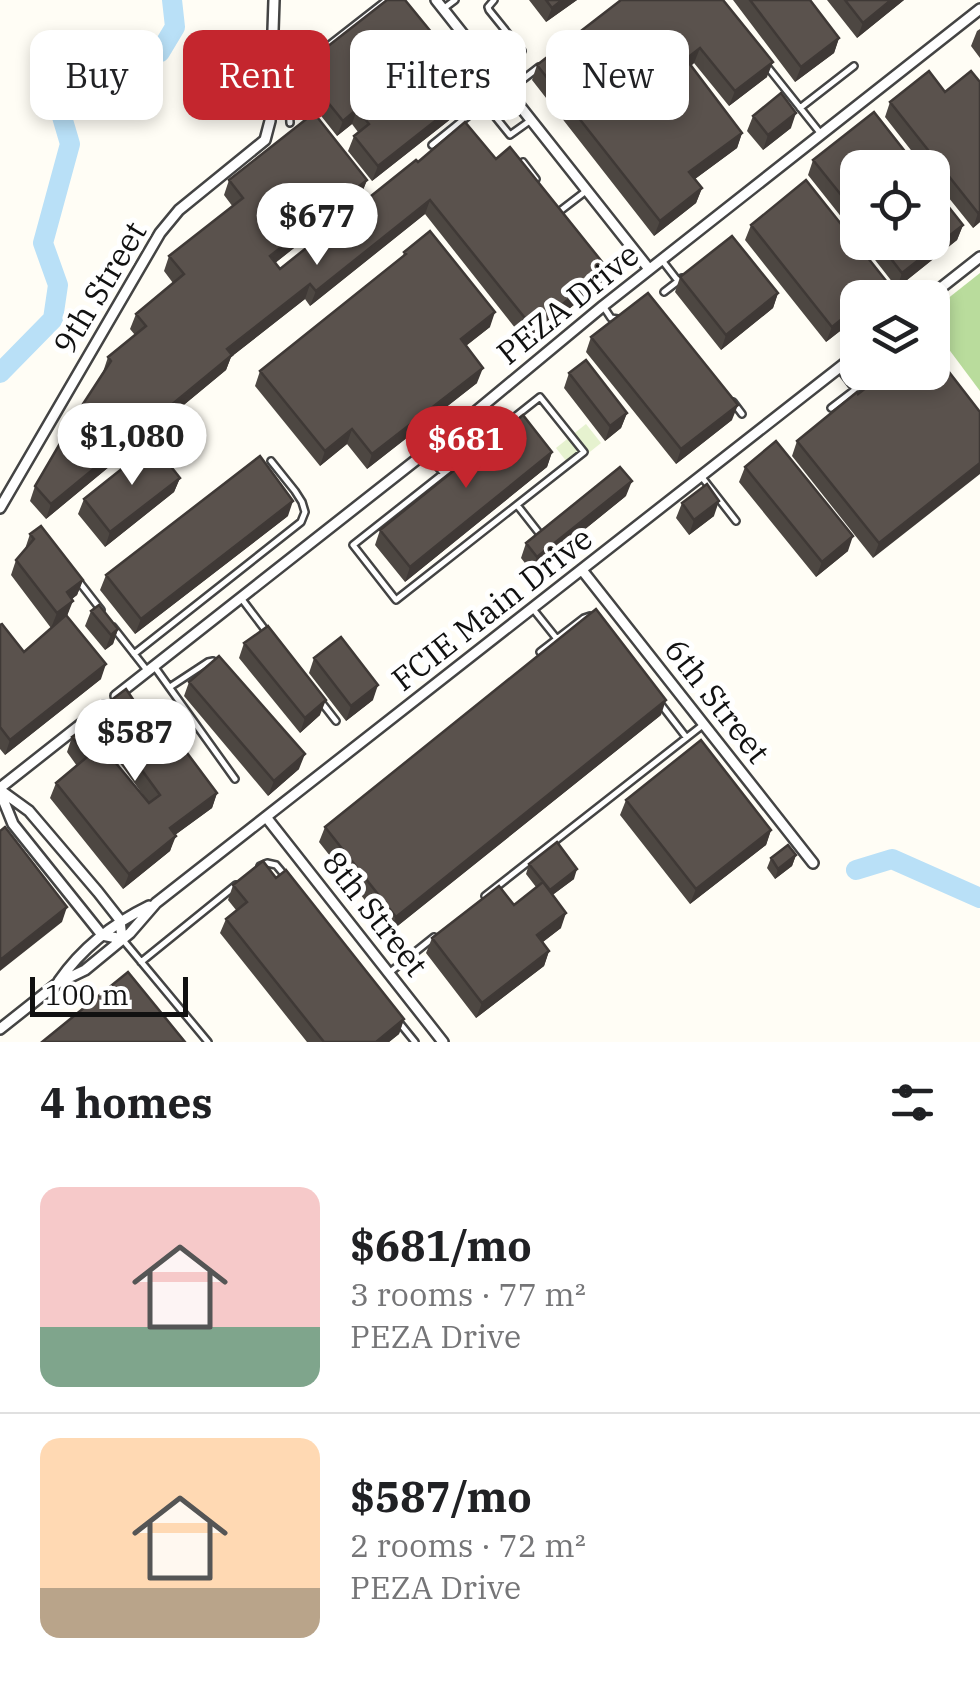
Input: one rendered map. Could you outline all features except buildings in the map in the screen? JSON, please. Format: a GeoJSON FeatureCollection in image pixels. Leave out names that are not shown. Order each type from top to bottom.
{"type":"FeatureCollection","features":[{"type":"Feature","properties":{"kind":"street","name":"9th Street"},"geometry":{"type":"LineString","coordinates":[[0,508],[160,233],[179,210],[266,140],[274,0]]}},
{"type":"Feature","properties":{"kind":"street"},"geometry":{"type":"LineString","coordinates":[[436,0],[460,30]]}},
{"type":"Feature","properties":{"kind":"street","name":"PEZA Drive"},"geometry":{"type":"LineString","coordinates":[[0,790],[426,452],[602,306],[980,9]]}},
{"type":"Feature","properties":{"kind":"street"},"geometry":{"type":"LineString","coordinates":[[526,114],[649,269]]}},
{"type":"Feature","properties":{"kind":"street"},"geometry":{"type":"LineString","coordinates":[[950,280],[980,256]]}},
{"type":"Feature","properties":{"kind":"street","name":"FCIE Main Drive"},"geometry":{"type":"LineString","coordinates":[[0,1029],[58,983],[85,970],[156,903],[838,368]]}},
{"type":"Feature","properties":{"kind":"street","name":"6th Street"},"geometry":{"type":"LineString","coordinates":[[582,570],[813,862]]}},
{"type":"Feature","properties":{"kind":"street"},"geometry":{"type":"LineString","coordinates":[[0,790],[30,811],[120,920],[122,939],[102,935],[13,824],[0,790]]}},
{"type":"Feature","properties":{"kind":"street","name":"8th Street"},"geometry":{"type":"LineString","coordinates":[[266,817],[443,1042]]}},
{"type":"Feature","properties":{"kind":"street","name":"FCIE Main Drive"},"geometry":{"type":"LineString","coordinates":[[58,983],[74,959],[120,920],[156,903]]}},
{"type":"Feature","properties":{"kind":"lane"},"geometry":{"type":"LineString","coordinates":[[290,123],[291,75],[387,0]]}},
{"type":"Feature","properties":{"kind":"lane"},"geometry":{"type":"LineString","coordinates":[[444,9],[456,0]]}},
{"type":"Feature","properties":{"kind":"lane"},"geometry":{"type":"LineString","coordinates":[[494,0],[488,7],[506,30]]}},
{"type":"Feature","properties":{"kind":"lane"},"geometry":{"type":"LineString","coordinates":[[526,77],[546,61]]}},
{"type":"Feature","properties":{"kind":"lane"},"geometry":{"type":"LineString","coordinates":[[763,62],[821,134]]}},
{"type":"Feature","properties":{"kind":"lane"},"geometry":{"type":"LineString","coordinates":[[800,108],[854,66]]}},
{"type":"Feature","properties":{"kind":"lane"},"geometry":{"type":"LineString","coordinates":[[432,145],[463,120]]}},
{"type":"Feature","properties":{"kind":"lane"},"geometry":{"type":"LineString","coordinates":[[498,120],[510,135],[531,120]]}},
{"type":"Feature","properties":{"kind":"lane"},"geometry":{"type":"LineString","coordinates":[[522,162],[542,186]]}},
{"type":"Feature","properties":{"kind":"lane"},"geometry":{"type":"LineString","coordinates":[[560,211],[587,190]]}},
{"type":"Feature","properties":{"kind":"lane"},"geometry":{"type":"LineString","coordinates":[[551,198],[570,224]]}},
{"type":"Feature","properties":{"kind":"lane"},"geometry":{"type":"LineString","coordinates":[[662,259],[678,281]]}},
{"type":"Feature","properties":{"kind":"lane"},"geometry":{"type":"LineString","coordinates":[[664,292],[694,269]]}},
{"type":"Feature","properties":{"kind":"lane"},"geometry":{"type":"LineString","coordinates":[[602,306],[615,320],[631,308]]}},
{"type":"Feature","properties":{"kind":"lane"},"geometry":{"type":"LineString","coordinates":[[832,408],[856,390]]}},
{"type":"Feature","properties":{"kind":"lane"},"geometry":{"type":"LineString","coordinates":[[540,397],[584,452],[396,600],[353,545],[443,474],[540,397]]}},
{"type":"Feature","properties":{"kind":"lane"},"geometry":{"type":"LineString","coordinates":[[730,399],[742,414]]}},
{"type":"Feature","properties":{"kind":"lane"},"geometry":{"type":"LineString","coordinates":[[426,452],[443,474]]}},
{"type":"Feature","properties":{"kind":"lane"},"geometry":{"type":"LineString","coordinates":[[134,654],[300,522],[306,512],[302,502],[271,462]]}},
{"type":"Feature","properties":{"kind":"lane"},"geometry":{"type":"LineString","coordinates":[[701,476],[736,520]]}},
{"type":"Feature","properties":{"kind":"lane"},"geometry":{"type":"LineString","coordinates":[[517,505],[539,533]]}},
{"type":"Feature","properties":{"kind":"lane"},"geometry":{"type":"LineString","coordinates":[[80,584],[102,612]]}},
{"type":"Feature","properties":{"kind":"lane"},"geometry":{"type":"LineString","coordinates":[[240,598],[276,644]]}},
{"type":"Feature","properties":{"kind":"lane"},"geometry":{"type":"LineString","coordinates":[[532,608],[557,639]]}},
{"type":"Feature","properties":{"kind":"lane"},"geometry":{"type":"LineString","coordinates":[[540,652],[584,618],[595,618]]}},
{"type":"Feature","properties":{"kind":"lane"},"geometry":{"type":"LineString","coordinates":[[113,626],[134,654],[170,688],[235,780]]}},
{"type":"Feature","properties":{"kind":"lane"},"geometry":{"type":"LineString","coordinates":[[170,688],[208,662],[214,661],[226,676]]}},
{"type":"Feature","properties":{"kind":"lane"},"geometry":{"type":"LineString","coordinates":[[312,690],[336,721]]}},
{"type":"Feature","properties":{"kind":"lane"},"geometry":{"type":"LineString","coordinates":[[654,695],[686,737]]}},
{"type":"Feature","properties":{"kind":"lane"},"geometry":{"type":"LineString","coordinates":[[472,907],[704,724]]}},
{"type":"Feature","properties":{"kind":"lane"},"geometry":{"type":"LineString","coordinates":[[78,726],[86,738]]}},
{"type":"Feature","properties":{"kind":"lane"},"geometry":{"type":"LineString","coordinates":[[256,868],[267,863],[276,866],[294,888]]}},
{"type":"Feature","properties":{"kind":"lane"},"geometry":{"type":"LineString","coordinates":[[141,962],[242,880]]}},
{"type":"Feature","properties":{"kind":"lane"},"geometry":{"type":"LineString","coordinates":[[389,972],[442,931]]}},
{"type":"Feature","properties":{"kind":"lane"},"geometry":{"type":"LineString","coordinates":[[122,939],[208,1042]]}},
{"type":"Feature","properties":{"kind":"lane"},"geometry":{"type":"LineString","coordinates":[[388,1008],[411,1041]]}},
{"type":"Feature","properties":{"kind":"green space"},"geometry":{"type":"Polygon","coordinates":[[[980,273],[980,391],[950,351],[950,297],[980,273]]]}},
{"type":"Feature","properties":{"kind":"green space"},"geometry":{"type":"Polygon","coordinates":[[[586,424],[601,443],[571,467],[556,448],[586,424]]]}},
{"type":"Feature","properties":{"kind":"waterway"},"geometry":{"type":"LineString","coordinates":[[0,373],[53,319],[58,285],[43,243],[70,144],[55,93],[83,60],[121,51],[160,52],[175,27],[172,0]]}},
{"type":"Feature","properties":{"kind":"waterway"},"geometry":{"type":"LineString","coordinates":[[856,870],[892,859],[980,898]]}}]}
